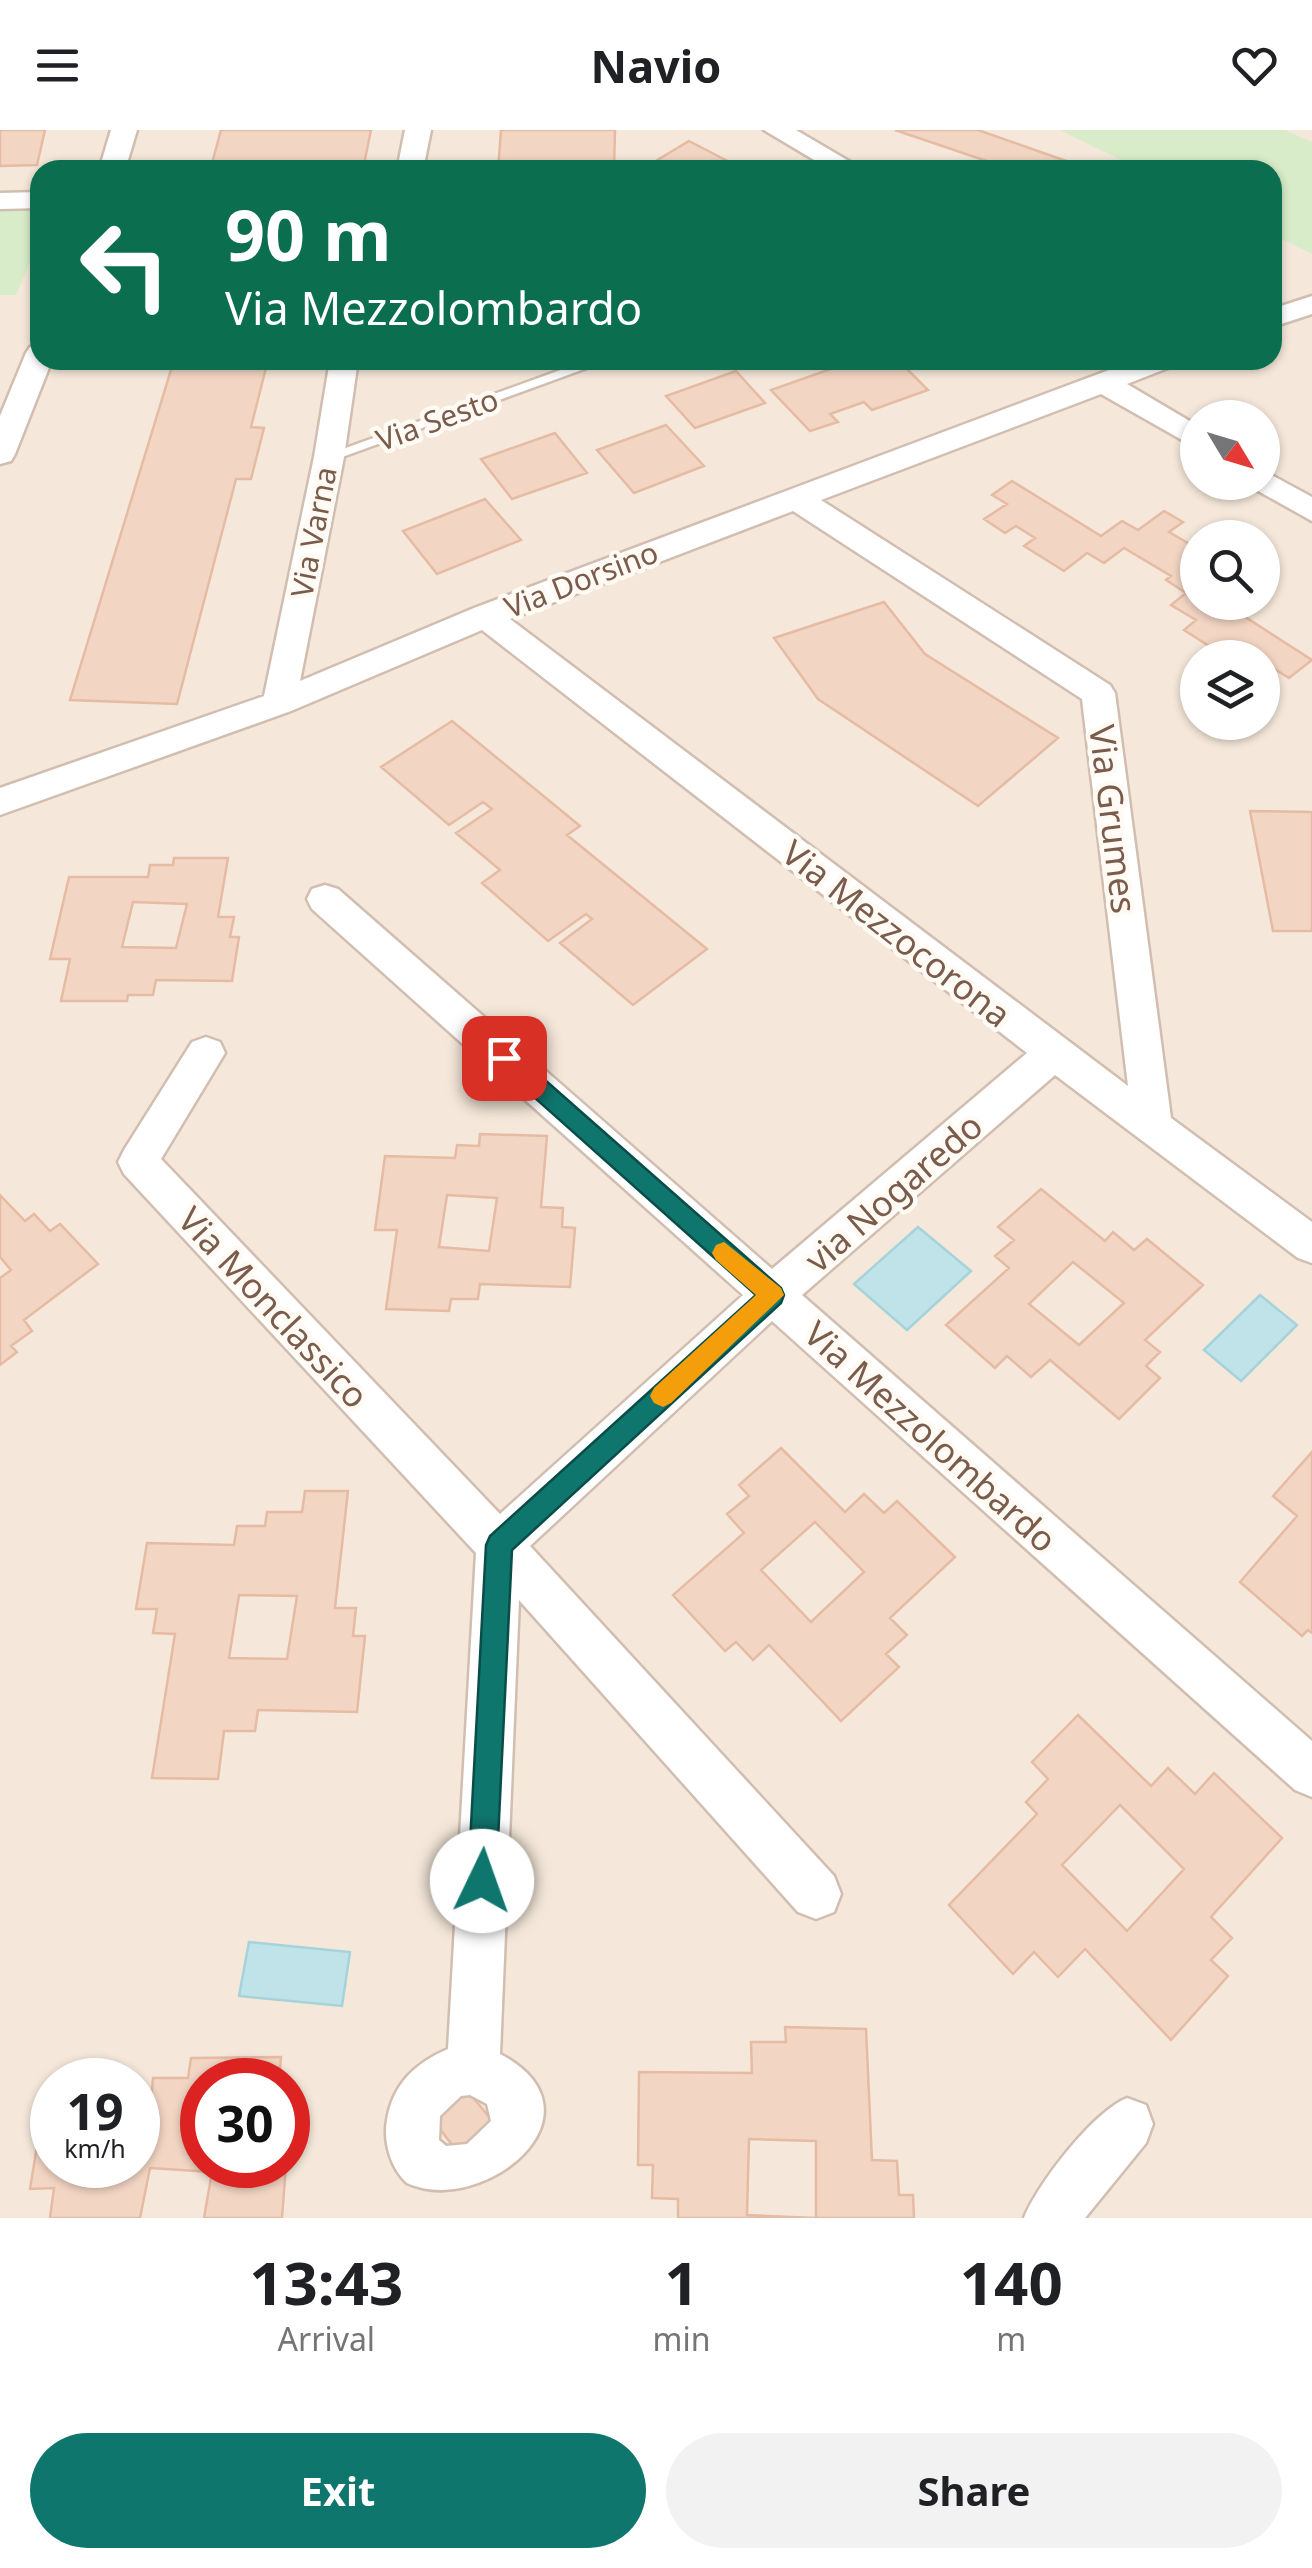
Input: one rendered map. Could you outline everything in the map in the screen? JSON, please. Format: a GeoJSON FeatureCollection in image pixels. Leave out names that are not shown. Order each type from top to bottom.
{"type":"FeatureCollection","features":[{"type":"Feature","properties":{"kind":"street"},"geometry":{"type":"LineString","coordinates":[[115,160],[124,130]]}},
{"type":"Feature","properties":{"kind":"street"},"geometry":{"type":"LineString","coordinates":[[412,160],[418,130]]}},
{"type":"Feature","properties":{"kind":"street"},"geometry":{"type":"LineString","coordinates":[[777,130],[833,160]]}},
{"type":"Feature","properties":{"kind":"street"},"geometry":{"type":"LineString","coordinates":[[0,201],[30,200]]}},
{"type":"Feature","properties":{"kind":"street"},"geometry":{"type":"LineString","coordinates":[[1282,314],[1312,304]]}},
{"type":"Feature","properties":{"kind":"street"},"geometry":{"type":"LineString","coordinates":[[0,454],[11,402],[30,370]]}},
{"type":"Feature","properties":{"kind":"street","name":"Via Varna"},"geometry":{"type":"LineString","coordinates":[[279,702],[329,458],[342,370]]}},
{"type":"Feature","properties":{"kind":"street","name":"Via Dorsino"},"geometry":{"type":"LineString","coordinates":[[0,802],[279,702],[485,616],[1135,370]]}},
{"type":"Feature","properties":{"kind":"street"},"geometry":{"type":"LineString","coordinates":[[1103,382],[1180,429]]}},
{"type":"Feature","properties":{"kind":"street"},"geometry":{"type":"LineString","coordinates":[[1280,491],[1312,510]]}},
{"type":"Feature","properties":{"kind":"street","name":"Via Grumes"},"geometry":{"type":"LineString","coordinates":[[794,497],[1098,693],[1152,1125]]}},
{"type":"Feature","properties":{"kind":"street","name":"Via Mezzocorona"},"geometry":{"type":"LineString","coordinates":[[485,616],[1054,1054],[1312,1245]]}},
{"type":"Feature","properties":{"kind":"street","name":"Via Mezzolombardo"},"geometry":{"type":"LineString","coordinates":[[326,900],[1312,1773]]}},
{"type":"Feature","properties":{"kind":"street","name":"Via Monclassico"},"geometry":{"type":"LineString","coordinates":[[206,1053],[138,1162],[499,1545]]}},
{"type":"Feature","properties":{"kind":"street","name":"via Nogaredo"},"geometry":{"type":"LineString","coordinates":[[499,1545],[772,1295],[1054,1054]]}},
{"type":"Feature","properties":{"kind":"street"},"geometry":{"type":"LineString","coordinates":[[499,1545],[816,1894]]}},
{"type":"Feature","properties":{"kind":"street"},"geometry":{"type":"LineString","coordinates":[[473,2068],[499,1545]]}},
{"type":"Feature","properties":{"kind":"street"},"geometry":{"type":"LineString","coordinates":[[473,2068],[503,2083],[513,2098],[518,2117],[511,2156],[467,2203],[420,2165],[413,2148],[412,2128],[425,2090],[456,2070],[473,2068]]}},
{"type":"Feature","properties":{"kind":"street"},"geometry":{"type":"LineString","coordinates":[[1051,2218],[1127,2124]]}},
{"type":"Feature","properties":{"kind":"lane","name":"Via Sesto"},"geometry":{"type":"LineString","coordinates":[[329,458],[574,370]]}},
{"type":"Feature","properties":{"kind":"shaded area"},"geometry":{"type":"Polygon","coordinates":[[[0,130],[1312,130],[1312,2218],[0,2218],[0,130]]]}},
{"type":"Feature","properties":{"kind":"green space"},"geometry":{"type":"Polygon","coordinates":[[[1060,130],[1285,130],[1312,142],[1312,254],[1282,239],[1282,160],[1121,160],[1060,130]]]}},
{"type":"Feature","properties":{"kind":"green space"},"geometry":{"type":"Polygon","coordinates":[[[30,210],[30,262],[16,295],[0,295],[0,211],[30,210]]]}},
{"type":"Feature","properties":{"kind":"water"},"geometry":{"type":"Polygon","coordinates":[[[918,1227],[971,1271],[907,1330],[854,1284],[918,1227]]]}},
{"type":"Feature","properties":{"kind":"water"},"geometry":{"type":"Polygon","coordinates":[[[1260,1295],[1297,1325],[1241,1381],[1204,1350],[1260,1295]]]}},
{"type":"Feature","properties":{"kind":"water"},"geometry":{"type":"Polygon","coordinates":[[[249,1942],[350,1952],[342,2006],[239,1996],[249,1942]]]}},
{"type":"Feature","properties":{"kind":"building"},"geometry":{"type":"Polygon","coordinates":[[[0,130],[45,130],[38,160],[30,160],[30,165],[0,166],[0,130]]]}},
{"type":"Feature","properties":{"kind":"building"},"geometry":{"type":"Polygon","coordinates":[[[221,130],[371,130],[365,160],[213,160],[221,130]]]}},
{"type":"Feature","properties":{"kind":"building"},"geometry":{"type":"Polygon","coordinates":[[[501,130],[615,130],[614,160],[499,160],[501,130]]]}},
{"type":"Feature","properties":{"kind":"building"},"geometry":{"type":"Polygon","coordinates":[[[895,130],[978,130],[1064,160],[984,160],[895,130]]]}},
{"type":"Feature","properties":{"kind":"building"},"geometry":{"type":"Polygon","coordinates":[[[689,141],[726,160],[658,160],[689,141]]]}},
{"type":"Feature","properties":{"kind":"building"},"geometry":{"type":"Polygon","coordinates":[[[171,370],[265,370],[251,427],[264,428],[251,479],[236,479],[177,704],[70,700],[171,370]]]}},
{"type":"Feature","properties":{"kind":"building"},"geometry":{"type":"Polygon","coordinates":[[[828,370],[908,370],[928,390],[872,410],[864,402],[830,414],[838,422],[810,431],[771,390],[828,370]]]}},
{"type":"Feature","properties":{"kind":"building"},"geometry":{"type":"Polygon","coordinates":[[[736,371],[765,403],[695,428],[666,396],[736,371]]]}},
{"type":"Feature","properties":{"kind":"building"},"geometry":{"type":"Polygon","coordinates":[[[666,425],[704,466],[634,493],[597,450],[666,425]]]}},
{"type":"Feature","properties":{"kind":"building"},"geometry":{"type":"Polygon","coordinates":[[[555,433],[587,473],[512,499],[481,459],[555,433]]]}},
{"type":"Feature","properties":{"kind":"building"},"geometry":{"type":"Polygon","coordinates":[[[1012,481],[1101,536],[1122,521],[1138,530],[1164,511],[1180,520],[1169,532],[1180,538],[1180,589],[1166,580],[1171,576],[1124,548],[1104,563],[1087,553],[1064,571],[1024,546],[1035,538],[1016,526],[1005,533],[984,519],[1007,504],[992,495],[1012,481]]]}},
{"type":"Feature","properties":{"kind":"building"},"geometry":{"type":"Polygon","coordinates":[[[485,499],[521,540],[437,574],[403,531],[485,499]]]}},
{"type":"Feature","properties":{"kind":"building"},"geometry":{"type":"Polygon","coordinates":[[[884,602],[925,654],[1058,738],[978,806],[818,699],[774,638],[884,602]]]}},
{"type":"Feature","properties":{"kind":"building"},"geometry":{"type":"Polygon","coordinates":[[[1196,620],[1250,620],[1312,660],[1289,678],[1280,672],[1280,640],[1200,640],[1184,630],[1196,620]]]}},
{"type":"Feature","properties":{"kind":"building"},"geometry":{"type":"Polygon","coordinates":[[[452,721],[580,826],[567,835],[707,949],[633,1005],[560,943],[592,919],[586,914],[548,941],[482,883],[500,870],[456,833],[492,809],[483,802],[449,825],[381,767],[452,721]]]}},
{"type":"Feature","properties":{"kind":"building"},"geometry":{"type":"Polygon","coordinates":[[[1250,811],[1312,812],[1312,931],[1273,931],[1250,811]]]}},
{"type":"Feature","properties":{"kind":"building"},"geometry":{"type":"Polygon","coordinates":[[[174,858],[228,858],[218,917],[234,917],[230,937],[239,937],[232,981],[156,980],[153,995],[128,995],[127,1001],[61,1001],[70,959],[50,959],[69,877],[148,877],[150,865],[173,865],[174,858]],[[133,902],[122,947],[176,948],[187,904],[133,902]]]}},
{"type":"Feature","properties":{"kind":"building"},"geometry":{"type":"Polygon","coordinates":[[[480,1134],[547,1136],[541,1207],[563,1208],[562,1227],[575,1228],[570,1287],[480,1284],[478,1299],[451,1299],[449,1311],[386,1309],[397,1230],[375,1230],[385,1156],[455,1158],[457,1145],[479,1146],[480,1134]],[[447,1195],[439,1247],[489,1251],[497,1198],[447,1195]]]}},
{"type":"Feature","properties":{"kind":"building"},"geometry":{"type":"Polygon","coordinates":[[[1041,1189],[1105,1241],[1113,1232],[1134,1250],[1147,1239],[1203,1285],[1145,1340],[1160,1352],[1146,1366],[1160,1378],[1119,1419],[1050,1360],[1031,1377],[1007,1356],[995,1368],[946,1325],[1009,1268],[995,1256],[1014,1240],[998,1227],[1041,1189]],[[1073,1262],[1029,1304],[1079,1345],[1124,1303],[1073,1262]]]}},
{"type":"Feature","properties":{"kind":"building"},"geometry":{"type":"Polygon","coordinates":[[[0,1195],[25,1221],[34,1214],[50,1231],[60,1224],[98,1264],[24,1320],[32,1331],[11,1346],[17,1352],[0,1365],[0,1278],[11,1270],[0,1257],[0,1195]]]}},
{"type":"Feature","properties":{"kind":"building"},"geometry":{"type":"Polygon","coordinates":[[[781,1448],[845,1512],[864,1494],[884,1513],[897,1501],[955,1557],[890,1618],[907,1635],[886,1654],[899,1667],[841,1721],[769,1645],[753,1660],[736,1642],[725,1651],[673,1595],[744,1533],[727,1514],[749,1496],[739,1485],[781,1448]],[[815,1522],[761,1570],[811,1622],[864,1572],[815,1522]]]}},
{"type":"Feature","properties":{"kind":"building"},"geometry":{"type":"Polygon","coordinates":[[[1312,1452],[1312,1633],[1308,1630],[1302,1636],[1240,1582],[1297,1516],[1273,1496],[1312,1452]]]}},
{"type":"Feature","properties":{"kind":"building"},"geometry":{"type":"Polygon","coordinates":[[[305,1491],[348,1491],[335,1608],[356,1608],[353,1636],[365,1636],[357,1712],[258,1710],[255,1731],[224,1731],[218,1779],[152,1778],[175,1634],[153,1633],[157,1609],[136,1609],[147,1543],[234,1545],[237,1526],[265,1526],[267,1512],[302,1512],[305,1491]],[[239,1595],[229,1658],[287,1659],[297,1596],[239,1595]]]}},
{"type":"Feature","properties":{"kind":"building"},"geometry":{"type":"Polygon","coordinates":[[[1078,1715],[1151,1786],[1168,1768],[1195,1794],[1214,1773],[1282,1838],[1211,1917],[1232,1938],[1211,1960],[1228,1976],[1171,2040],[1085,1949],[1058,1977],[1034,1952],[1013,1974],[949,1905],[1037,1814],[1026,1802],[1048,1779],[1032,1762],[1078,1715]],[[1120,1805],[1062,1865],[1127,1931],[1184,1869],[1120,1805]]]}},
{"type":"Feature","properties":{"kind":"building"},"geometry":{"type":"Polygon","coordinates":[[[785,2027],[866,2029],[872,2160],[897,2161],[899,2195],[913,2195],[914,2218],[816,2218],[678,2218],[678,2199],[652,2198],[653,2165],[638,2165],[639,2072],[752,2073],[751,2042],[786,2042],[785,2027]],[[749,2139],[747,2215],[816,2218],[816,2141],[749,2139]]]}},
{"type":"Feature","properties":{"kind":"building"},"geometry":{"type":"Polygon","coordinates":[[[160,2078],[180,2078],[180,2170],[160,2169],[160,2078]]]}},
{"type":"Feature","properties":{"kind":"building"},"geometry":{"type":"Polygon","coordinates":[[[464,2087],[501,2131],[468,2165],[432,2119],[464,2087]]]}},
{"type":"Feature","properties":{"kind":"building"},"geometry":{"type":"Polygon","coordinates":[[[54,2188],[146,2188],[140,2218],[50,2218],[54,2188]]]}},
{"type":"Feature","properties":{"kind":"building"},"geometry":{"type":"Polygon","coordinates":[[[209,2188],[284,2188],[282,2218],[204,2218],[209,2188]]]}},
{"type":"Feature","properties":{"kind":"slow traffic"},"geometry":{"type":"LineString","coordinates":[[663,1396],[772,1295],[724,1253]]}},
{"type":"Feature","properties":{"kind":"route"},"geometry":{"type":"LineString","coordinates":[[482,1881],[499,1545],[772,1295],[504,1058]]}}]}
